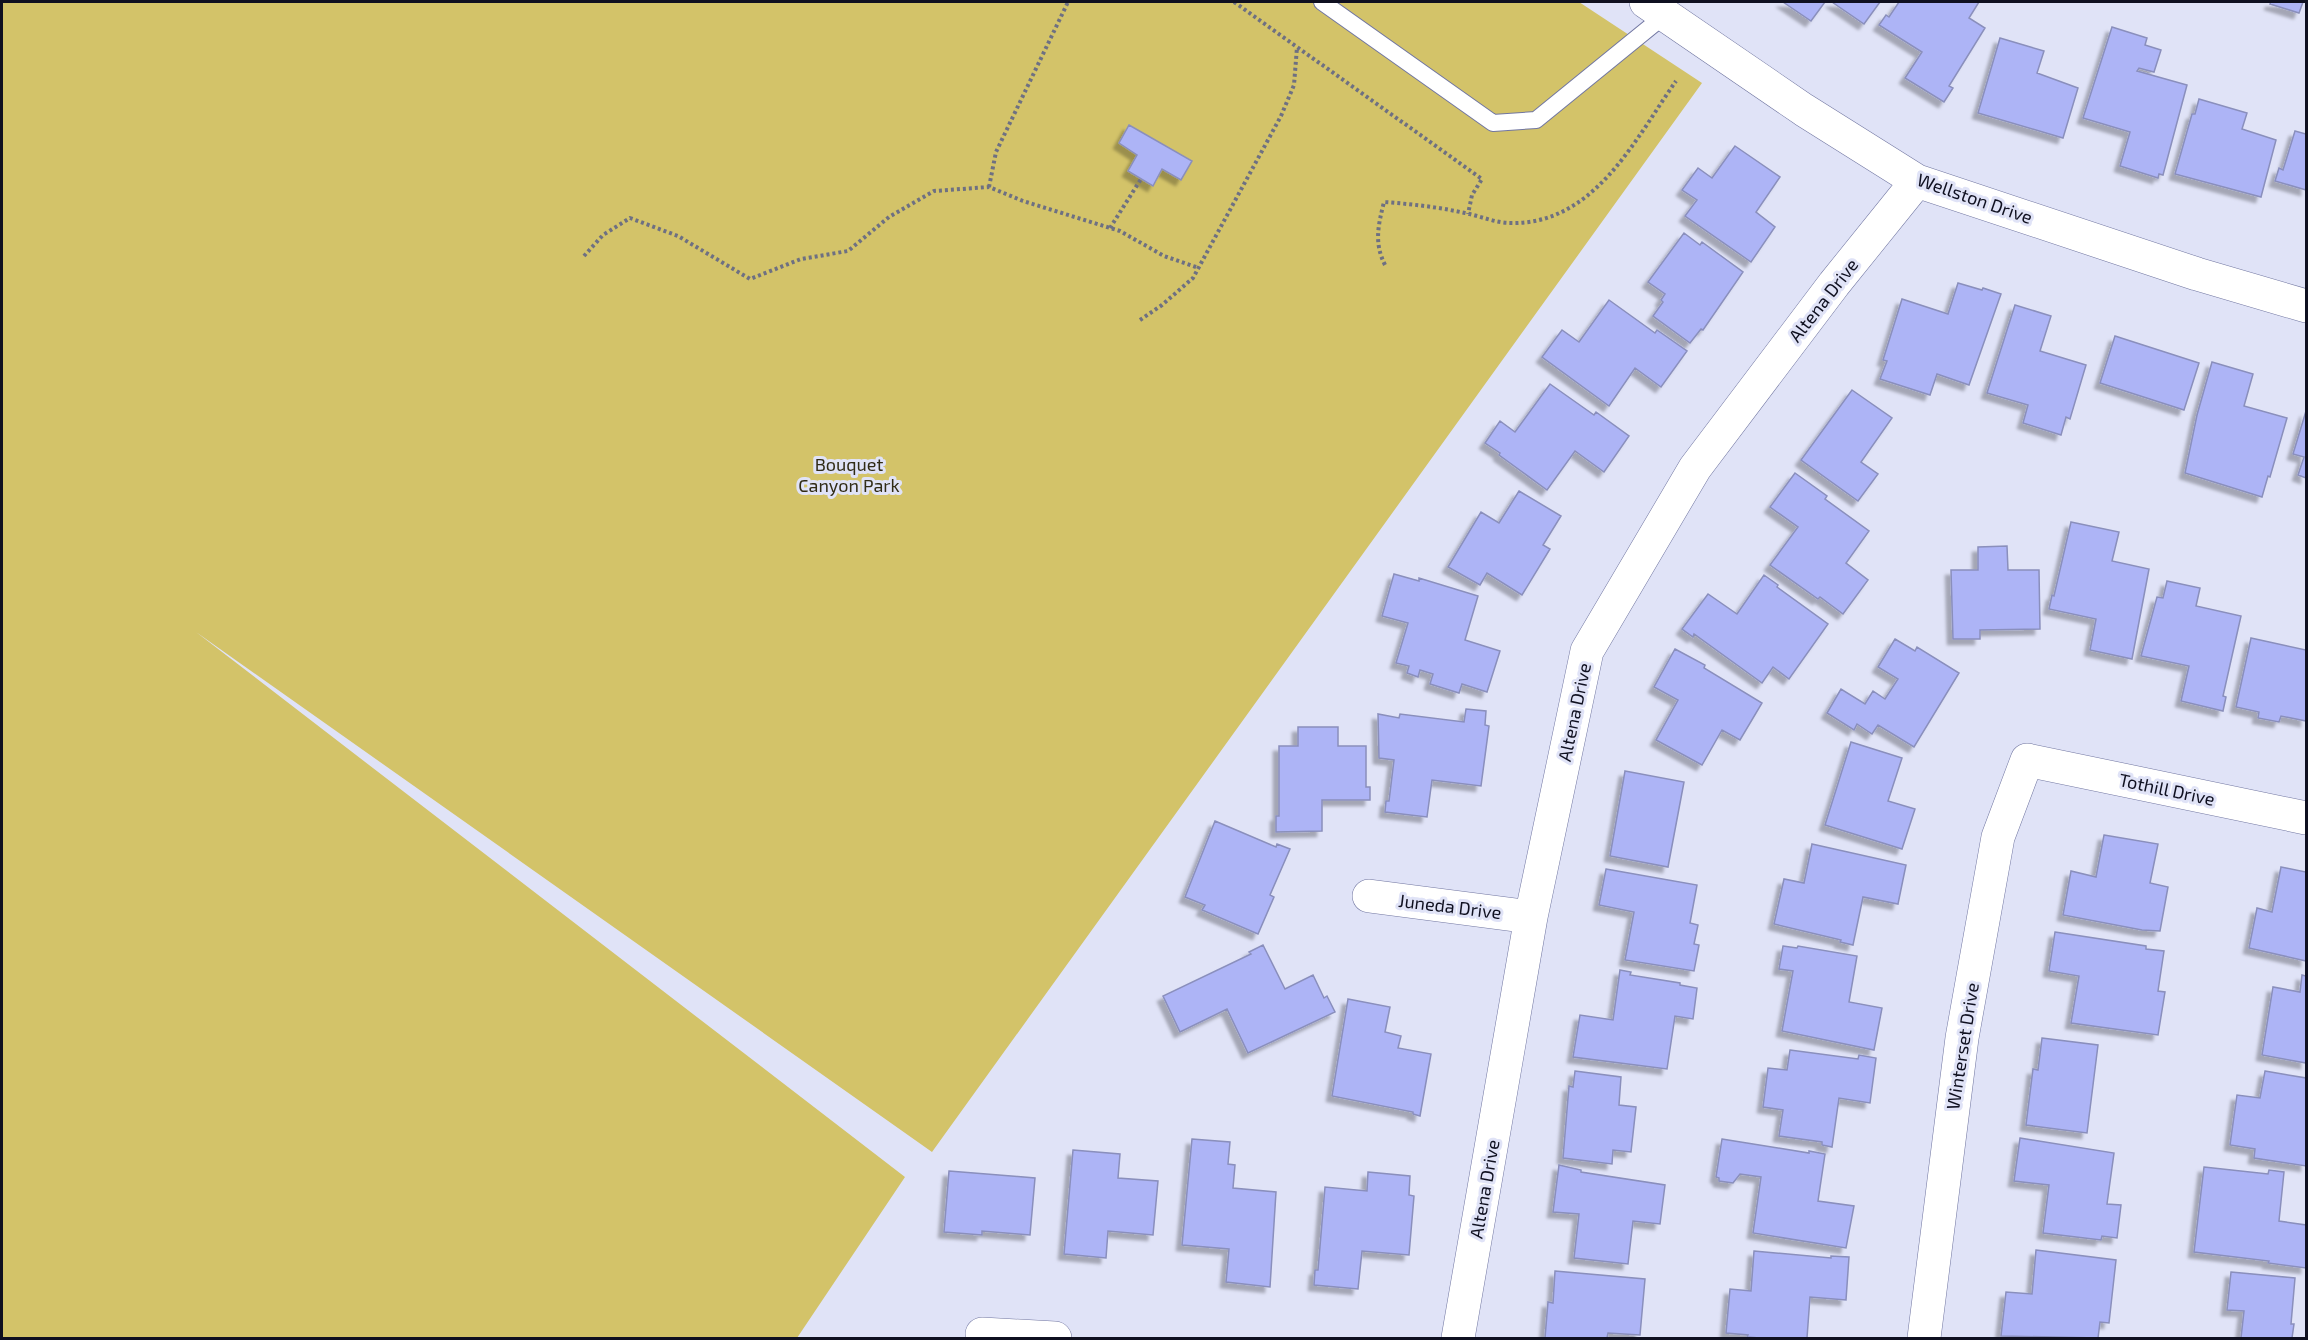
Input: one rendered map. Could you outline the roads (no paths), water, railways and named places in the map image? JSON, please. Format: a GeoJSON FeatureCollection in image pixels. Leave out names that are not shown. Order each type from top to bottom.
{"type":"FeatureCollection","features":[{"type":"Feature","properties":{"kind":"street","name":"Wellston Drive"},"geometry":{"type":"LineString","coordinates":[[1655,8],[1804,110],[1917,181],[2197,274],[2307,306]]}},
{"type":"Feature","properties":{"kind":"street","name":"Altena Drive"},"geometry":{"type":"LineString","coordinates":[[1458,1338],[1531,917],[1587,651],[1695,468],[1834,284],[1917,181]]}},
{"type":"Feature","properties":{"kind":"street","name":"Tothill Drive"},"geometry":{"type":"LineString","coordinates":[[2027,760],[2307,818]]}},
{"type":"Feature","properties":{"kind":"street","name":"Winterset Drive"},"geometry":{"type":"LineString","coordinates":[[1924,1338],[1962,1038],[1998,837],[2027,760]]}},
{"type":"Feature","properties":{"kind":"street","name":"Juneda Drive"},"geometry":{"type":"LineString","coordinates":[[1369,896],[1531,917]]}},
{"type":"Feature","properties":{"kind":"street"},"geometry":{"type":"LineString","coordinates":[[982,1334],[1055,1338]]}},
{"type":"Feature","properties":{"kind":"lane"},"geometry":{"type":"LineString","coordinates":[[1322,2],[1493,123],[1536,120],[1655,8]]}},
{"type":"Feature","properties":{"kind":"park label","name":"Bouquet Canyon Park"},"geometry":{"type":"Point","coordinates":[849,474]}}]}
